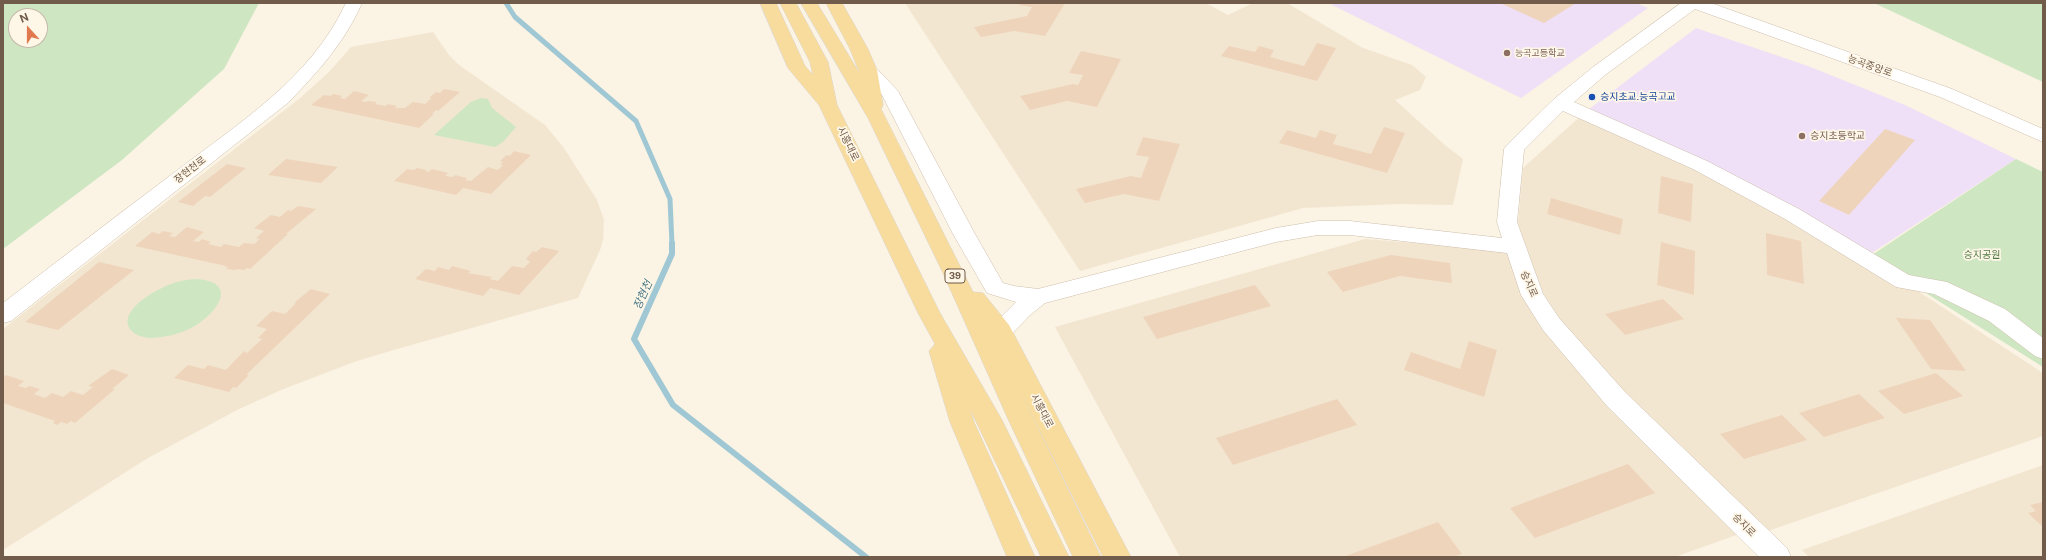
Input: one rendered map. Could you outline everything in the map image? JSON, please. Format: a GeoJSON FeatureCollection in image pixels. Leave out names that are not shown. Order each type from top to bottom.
{"type":"FeatureCollection","features":[{"type":"Feature","properties":{"kind":"main road","name":"시흥대로"},"geometry":{"type":"LineString","coordinates":[[768,3],[797,68],[828,105],[929,313],[993,427],[1054,557]]}},
{"type":"Feature","properties":{"kind":"main road","name":"시흥대로"},"geometry":{"type":"LineString","coordinates":[[788,3],[819,62],[828,105]]}},
{"type":"Feature","properties":{"kind":"main road","name":"시흥대로"},"geometry":{"type":"LineString","coordinates":[[809,3],[838,56],[877,118],[954,273],[1020,419],[1087,557]]}},
{"type":"Feature","properties":{"kind":"main road","name":"시흥대로"},"geometry":{"type":"LineString","coordinates":[[834,3],[859,48],[868,70],[877,118]]}},
{"type":"Feature","properties":{"kind":"main road","name":"시흥대로"},"geometry":{"type":"LineString","coordinates":[[954,273],[1001,331],[1117,557]]}},
{"type":"Feature","properties":{"kind":"main road","name":"시흥대로"},"geometry":{"type":"LineString","coordinates":[[929,313],[962,422],[1021,557]]}},
{"type":"Feature","properties":{"kind":"street","name":"장현천로"},"geometry":{"type":"LineString","coordinates":[[3,315],[282,98],[323,56],[343,27],[354,3]]}},
{"type":"Feature","properties":{"kind":"street","name":"승지로"},"geometry":{"type":"LineString","coordinates":[[1693,3],[1599,71],[1561,102],[1514,149],[1507,222],[1532,295],[1551,324],[1616,399],[1776,557]]}},
{"type":"Feature","properties":{"kind":"street","name":"능곡중앙로"},"geometry":{"type":"LineString","coordinates":[[1693,3],[1946,93],[2043,136]]}},
{"type":"Feature","properties":{"kind":"street"},"geometry":{"type":"LineString","coordinates":[[868,70],[888,91],[964,234],[995,288],[1013,294],[1038,297],[1276,235],[1318,228],[1350,228],[1515,247]]}},
{"type":"Feature","properties":{"kind":"street"},"geometry":{"type":"LineString","coordinates":[[1561,102],[1707,169],[1792,214],[1904,282],[1939,287],[1997,315],[2043,350]]}},
{"type":"Feature","properties":{"kind":"street"},"geometry":{"type":"LineString","coordinates":[[1001,331],[1021,310],[1038,297]]}},
{"type":"Feature","properties":{"kind":"shaded area"},"geometry":{"type":"Polygon","coordinates":[[[905,3],[1206,3],[1228,15],[1253,3],[1287,3],[1363,48],[1412,65],[1426,77],[1420,90],[1395,100],[1446,146],[1463,159],[1453,205],[1400,204],[1303,208],[1080,271],[905,3]]]}},
{"type":"Feature","properties":{"kind":"shaded area","name":"능곡고등학교"},"geometry":{"type":"Polygon","coordinates":[[[1328,3],[1636,3],[1648,8],[1521,98],[1328,3]]]}},
{"type":"Feature","properties":{"kind":"shaded area","name":"승지초등학교"},"geometry":{"type":"Polygon","coordinates":[[[1696,28],[1808,66],[1905,105],[2016,159],[1864,258],[1792,214],[1584,113],[1696,28]]]}},
{"type":"Feature","properties":{"kind":"shaded area"},"geometry":{"type":"Polygon","coordinates":[[[433,32],[449,55],[459,65],[545,125],[564,148],[597,200],[604,220],[603,240],[600,250],[578,298],[354,362],[281,390],[237,410],[148,458],[3,550],[3,329],[299,99],[329,72],[351,47],[433,32]]]}},
{"type":"Feature","properties":{"kind":"shaded area"},"geometry":{"type":"Polygon","coordinates":[[[1584,113],[1700,165],[1904,282],[2043,373],[2043,436],[1765,532],[1630,400],[1563,325],[1545,296],[1536,276],[1551,324],[1750,530],[1675,557],[1180,557],[1055,327],[1365,239],[1477,248],[1517,254],[1534,269],[1518,223],[1523,168],[1584,113]]]}},
{"type":"Feature","properties":{"kind":"shaded area"},"geometry":{"type":"Polygon","coordinates":[[[2043,465],[2043,557],[1809,557],[1802,550],[2043,465]]]}},
{"type":"Feature","properties":{"kind":"green space"},"geometry":{"type":"Polygon","coordinates":[[[3,3],[259,3],[224,69],[122,160],[3,249],[3,3]]]}},
{"type":"Feature","properties":{"kind":"green space"},"geometry":{"type":"Polygon","coordinates":[[[1874,3],[2043,3],[2043,82],[1874,3]]]}},
{"type":"Feature","properties":{"kind":"green space"},"geometry":{"type":"Polygon","coordinates":[[[481,98],[488,99],[492,108],[516,127],[503,142],[495,147],[434,135],[471,102],[481,98]]]}},
{"type":"Feature","properties":{"kind":"green space","name":"승지공원"},"geometry":{"type":"Polygon","coordinates":[[[2016,159],[2043,172],[2043,367],[1869,257],[2016,159]]]}},
{"type":"Feature","properties":{"kind":"green space"},"geometry":{"type":"Polygon","coordinates":[[[195,279],[209,281],[217,285],[221,291],[220,298],[216,306],[202,321],[183,332],[160,337],[149,338],[141,336],[134,333],[130,329],[128,322],[129,315],[141,301],[157,290],[171,284],[179,281],[195,279]]]}},
{"type":"Feature","properties":{"kind":"building"},"geometry":{"type":"Polygon","coordinates":[[[1020,3],[1065,3],[1045,36],[1014,31],[981,37],[974,27],[1027,16],[1032,7],[1019,5],[1020,3]]]}},
{"type":"Feature","properties":{"kind":"building"},"geometry":{"type":"Polygon","coordinates":[[[1500,3],[1576,3],[1544,23],[1500,3]]]}},
{"type":"Feature","properties":{"kind":"building"},"geometry":{"type":"Polygon","coordinates":[[[1317,43],[1336,48],[1317,81],[1221,56],[1229,46],[1255,52],[1259,46],[1274,50],[1270,57],[1304,66],[1317,43]]]}},
{"type":"Feature","properties":{"kind":"building"},"geometry":{"type":"Polygon","coordinates":[[[1081,51],[1121,59],[1097,107],[1067,101],[1030,110],[1020,96],[1073,84],[1078,85],[1083,75],[1069,73],[1081,51]]]}},
{"type":"Feature","properties":{"kind":"building"},"geometry":{"type":"Polygon","coordinates":[[[444,89],[460,92],[438,111],[436,110],[432,114],[434,114],[419,128],[311,105],[324,95],[330,96],[334,94],[342,96],[340,98],[345,99],[354,91],[369,95],[361,101],[377,102],[375,104],[386,106],[388,104],[397,106],[395,108],[405,108],[413,102],[425,104],[436,92],[440,93],[444,89]]]}},
{"type":"Feature","properties":{"kind":"building"},"geometry":{"type":"Polygon","coordinates":[[[1384,127],[1405,133],[1387,173],[1279,143],[1287,130],[1316,138],[1320,130],[1337,135],[1333,144],[1371,154],[1384,127]]]}},
{"type":"Feature","properties":{"kind":"building"},"geometry":{"type":"Polygon","coordinates":[[[1885,129],[1915,140],[1849,215],[1819,201],[1885,129]]]}},
{"type":"Feature","properties":{"kind":"building"},"geometry":{"type":"Polygon","coordinates":[[[1143,137],[1180,144],[1159,201],[1124,194],[1085,203],[1076,189],[1131,176],[1141,178],[1149,157],[1136,155],[1143,137]]]}},
{"type":"Feature","properties":{"kind":"building"},"geometry":{"type":"Polygon","coordinates":[[[514,151],[531,155],[491,194],[463,188],[456,195],[394,181],[407,169],[414,170],[417,168],[427,170],[425,171],[428,172],[432,169],[448,173],[445,176],[453,177],[455,175],[467,178],[465,180],[471,181],[488,167],[498,170],[503,165],[500,165],[503,162],[500,161],[507,155],[510,156],[514,151]]]}},
{"type":"Feature","properties":{"kind":"building"},"geometry":{"type":"Polygon","coordinates":[[[286,159],[338,167],[321,183],[268,175],[286,159]]]}},
{"type":"Feature","properties":{"kind":"building"},"geometry":{"type":"Polygon","coordinates":[[[227,164],[246,168],[210,197],[205,196],[193,206],[178,202],[227,164]]]}},
{"type":"Feature","properties":{"kind":"building"},"geometry":{"type":"Polygon","coordinates":[[[1661,176],[1693,184],[1691,222],[1658,213],[1661,176]]]}},
{"type":"Feature","properties":{"kind":"building"},"geometry":{"type":"Polygon","coordinates":[[[1551,198],[1623,219],[1620,235],[1547,214],[1551,198]]]}},
{"type":"Feature","properties":{"kind":"building"},"geometry":{"type":"Polygon","coordinates":[[[298,206],[316,209],[286,234],[288,234],[250,269],[226,269],[228,267],[225,267],[226,266],[135,246],[152,232],[159,234],[163,231],[173,233],[169,236],[175,237],[187,227],[204,232],[193,241],[199,242],[202,239],[211,242],[208,244],[221,247],[224,244],[239,247],[244,243],[254,244],[260,239],[256,238],[264,231],[254,228],[271,215],[280,217],[288,210],[291,211],[298,206]]]}},
{"type":"Feature","properties":{"kind":"building"},"geometry":{"type":"Polygon","coordinates":[[[1766,233],[1801,241],[1804,284],[1767,275],[1766,233]]]}},
{"type":"Feature","properties":{"kind":"building"},"geometry":{"type":"Polygon","coordinates":[[[1661,242],[1695,251],[1694,295],[1657,285],[1661,242]]]}},
{"type":"Feature","properties":{"kind":"building"},"geometry":{"type":"Polygon","coordinates":[[[542,247],[559,251],[519,295],[490,288],[483,296],[415,279],[426,269],[435,271],[438,267],[449,270],[452,266],[471,271],[468,273],[492,277],[490,279],[498,281],[512,266],[524,268],[530,262],[526,259],[533,251],[536,252],[542,247]]]}},
{"type":"Feature","properties":{"kind":"building"},"geometry":{"type":"Polygon","coordinates":[[[1391,255],[1450,263],[1452,283],[1400,276],[1343,292],[1327,272],[1391,255]]]}},
{"type":"Feature","properties":{"kind":"building"},"geometry":{"type":"Polygon","coordinates":[[[99,262],[134,270],[58,330],[25,322],[99,262]]]}},
{"type":"Feature","properties":{"kind":"building"},"geometry":{"type":"Polygon","coordinates":[[[1255,285],[1271,306],[1157,339],[1143,317],[1255,285]]]}},
{"type":"Feature","properties":{"kind":"building"},"geometry":{"type":"Polygon","coordinates":[[[311,289],[330,294],[246,375],[249,375],[236,388],[233,387],[229,392],[174,378],[188,365],[204,369],[208,365],[226,370],[244,351],[247,353],[262,339],[258,338],[267,329],[256,326],[272,311],[285,314],[296,303],[294,303],[311,289]]]}},
{"type":"Feature","properties":{"kind":"building"},"geometry":{"type":"Polygon","coordinates":[[[1663,299],[1684,319],[1625,335],[1605,314],[1663,299]]]}},
{"type":"Feature","properties":{"kind":"building"},"geometry":{"type":"Polygon","coordinates":[[[1896,318],[1930,320],[1966,371],[1931,369],[1896,318]]]}},
{"type":"Feature","properties":{"kind":"building"},"geometry":{"type":"Polygon","coordinates":[[[1469,341],[1497,350],[1484,397],[1404,370],[1411,352],[1460,369],[1469,341]]]}},
{"type":"Feature","properties":{"kind":"building"},"geometry":{"type":"Polygon","coordinates":[[[112,369],[129,375],[75,423],[71,421],[67,424],[61,422],[57,425],[53,423],[55,421],[3,403],[3,377],[6,375],[24,381],[18,386],[26,388],[29,386],[40,389],[34,394],[45,398],[52,393],[63,397],[71,391],[83,395],[93,387],[88,386],[112,369]]]}},
{"type":"Feature","properties":{"kind":"building"},"geometry":{"type":"Polygon","coordinates":[[[1936,373],[1963,396],[1904,414],[1878,391],[1936,373]]]}},
{"type":"Feature","properties":{"kind":"building"},"geometry":{"type":"Polygon","coordinates":[[[1859,394],[1885,418],[1824,437],[1799,413],[1859,394]]]}},
{"type":"Feature","properties":{"kind":"building"},"geometry":{"type":"Polygon","coordinates":[[[1337,399],[1357,425],[1233,465],[1216,438],[1337,399]]]}},
{"type":"Feature","properties":{"kind":"building"},"geometry":{"type":"Polygon","coordinates":[[[1782,415],[1807,440],[1744,459],[1720,434],[1782,415]]]}},
{"type":"Feature","properties":{"kind":"building"},"geometry":{"type":"Polygon","coordinates":[[[1628,464],[1655,493],[1535,538],[1510,508],[1628,464]]]}},
{"type":"Feature","properties":{"kind":"building"},"geometry":{"type":"Polygon","coordinates":[[[2043,502],[2043,527],[2028,513],[2036,511],[2030,505],[2043,502]]]}},
{"type":"Feature","properties":{"kind":"building"},"geometry":{"type":"Polygon","coordinates":[[[1438,522],[1462,554],[1453,557],[1343,557],[1438,522]]]}},
{"type":"Feature","properties":{"kind":"waterway","name":"장현천"},"geometry":{"type":"LineString","coordinates":[[506,3],[515,17],[636,121],[670,199],[672,244]]}},
{"type":"Feature","properties":{"kind":"waterway","name":"장현천"},"geometry":{"type":"LineString","coordinates":[[672,244],[672,254],[634,339],[673,405],[866,557]]}},
{"type":"Feature","properties":{"kind":"place","name":"능곡고등학교"},"geometry":{"type":"Point","coordinates":[1507,53]}},
{"type":"Feature","properties":{"kind":"place","name":"승지초교.능곡고교"},"geometry":{"type":"Point","coordinates":[1592,97]}},
{"type":"Feature","properties":{"kind":"place","name":"승지초등학교"},"geometry":{"type":"Point","coordinates":[1802,136]}}]}
